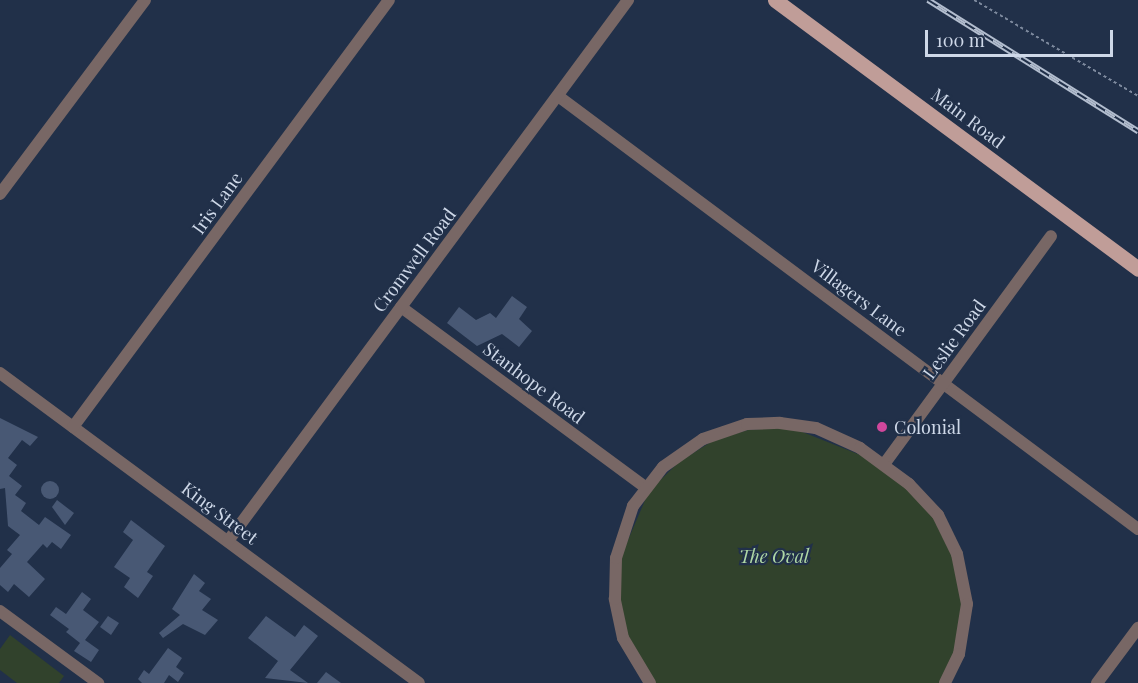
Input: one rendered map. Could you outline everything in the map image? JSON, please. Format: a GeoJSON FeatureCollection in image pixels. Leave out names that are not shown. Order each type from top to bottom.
{"type":"FeatureCollection","features":[{"type":"Feature","properties":{"kind":"main road","name":"Main Road"},"geometry":{"type":"LineString","coordinates":[[775,0],[1138,269]]}},
{"type":"Feature","properties":{"kind":"street"},"geometry":{"type":"LineString","coordinates":[[0,194],[144,0]]}},
{"type":"Feature","properties":{"kind":"street","name":"Iris Lane"},"geometry":{"type":"LineString","coordinates":[[73,426],[389,0]]}},
{"type":"Feature","properties":{"kind":"street","name":"Cromwell Road"},"geometry":{"type":"LineString","coordinates":[[228,541],[628,0]]}},
{"type":"Feature","properties":{"kind":"street","name":"Villagers Lane"},"geometry":{"type":"LineString","coordinates":[[558,96],[1138,529]]}},
{"type":"Feature","properties":{"kind":"street","name":"Leslie Road"},"geometry":{"type":"LineString","coordinates":[[885,463],[1051,236]]}},
{"type":"Feature","properties":{"kind":"street","name":"Stanhope Road"},"geometry":{"type":"LineString","coordinates":[[401,307],[645,487]]}},
{"type":"Feature","properties":{"kind":"street","name":"King Street"},"geometry":{"type":"LineString","coordinates":[[0,373],[419,683]]}},
{"type":"Feature","properties":{"kind":"street"},"geometry":{"type":"LineString","coordinates":[[650,683],[623,638],[615,599],[618,548],[645,487],[686,448],[753,424],[816,428],[885,463],[938,515],[963,575],[967,616],[945,683]]}},
{"type":"Feature","properties":{"kind":"street"},"geometry":{"type":"LineString","coordinates":[[0,611],[98,683]]}},
{"type":"Feature","properties":{"kind":"street"},"geometry":{"type":"LineString","coordinates":[[1097,683],[1138,628]]}},
{"type":"Feature","properties":{"kind":"path"},"geometry":{"type":"LineString","coordinates":[[974,0],[1138,96]]}},
{"type":"Feature","properties":{"kind":"green space","name":"The Oval"},"geometry":{"type":"Polygon","coordinates":[[[790,427],[888,466],[946,532],[967,614],[944,683],[652,683],[620,633],[619,561],[649,491],[679,462],[714,440],[748,430],[790,427]]]}},
{"type":"Feature","properties":{"kind":"green space"},"geometry":{"type":"Polygon","coordinates":[[[10,635],[64,676],[59,683],[17,683],[0,670],[0,649],[10,635]]]}},
{"type":"Feature","properties":{"kind":"building"},"geometry":{"type":"Polygon","coordinates":[[[512,296],[527,307],[519,319],[532,331],[519,347],[502,334],[477,346],[447,323],[459,307],[476,320],[490,313],[496,318],[512,296]]]}},
{"type":"Feature","properties":{"kind":"building"},"geometry":{"type":"Polygon","coordinates":[[[0,418],[38,437],[30,446],[22,440],[8,458],[17,465],[9,476],[22,486],[15,495],[26,503],[21,511],[39,525],[45,517],[71,535],[61,549],[52,542],[47,548],[43,544],[27,562],[45,579],[29,597],[14,584],[8,592],[0,585],[0,568],[12,554],[7,550],[20,535],[8,526],[5,488],[0,489],[0,418]]]}},
{"type":"Feature","properties":{"kind":"building"},"geometry":{"type":"Polygon","coordinates":[[[46,481],[54,481],[59,486],[57,497],[46,499],[41,494],[41,486],[46,481]]]}},
{"type":"Feature","properties":{"kind":"building"},"geometry":{"type":"Polygon","coordinates":[[[57,500],[74,513],[65,525],[52,507],[57,500]]]}},
{"type":"Feature","properties":{"kind":"building"},"geometry":{"type":"Polygon","coordinates":[[[131,520],[165,546],[147,572],[153,576],[138,598],[124,587],[130,578],[114,567],[133,540],[123,532],[131,520]]]}},
{"type":"Feature","properties":{"kind":"building"},"geometry":{"type":"Polygon","coordinates":[[[194,574],[205,583],[199,591],[211,599],[202,610],[218,620],[205,635],[183,624],[163,638],[159,633],[180,615],[172,609],[194,574]]]}},
{"type":"Feature","properties":{"kind":"building"},"geometry":{"type":"Polygon","coordinates":[[[82,592],[91,599],[83,610],[99,622],[85,640],[99,650],[91,662],[74,651],[80,643],[66,632],[69,629],[50,615],[56,607],[66,614],[82,592]]]}},
{"type":"Feature","properties":{"kind":"building"},"geometry":{"type":"Polygon","coordinates":[[[108,616],[119,623],[111,635],[100,627],[108,616]]]}},
{"type":"Feature","properties":{"kind":"building"},"geometry":{"type":"Polygon","coordinates":[[[266,616],[295,637],[304,625],[318,636],[290,670],[308,683],[265,678],[278,661],[248,638],[266,616]]]}},
{"type":"Feature","properties":{"kind":"building"},"geometry":{"type":"Polygon","coordinates":[[[168,648],[182,658],[176,667],[184,673],[178,682],[169,675],[164,683],[142,683],[138,679],[144,670],[149,674],[168,648]]]}},
{"type":"Feature","properties":{"kind":"building"},"geometry":{"type":"Polygon","coordinates":[[[326,672],[341,683],[317,683],[326,672]]]}},
{"type":"Feature","properties":{"kind":"railway"},"geometry":{"type":"LineString","coordinates":[[928,0],[1138,131]]}},
{"type":"Feature","properties":{"kind":"place","name":"Colonial"},"geometry":{"type":"Point","coordinates":[882,427]}}]}
